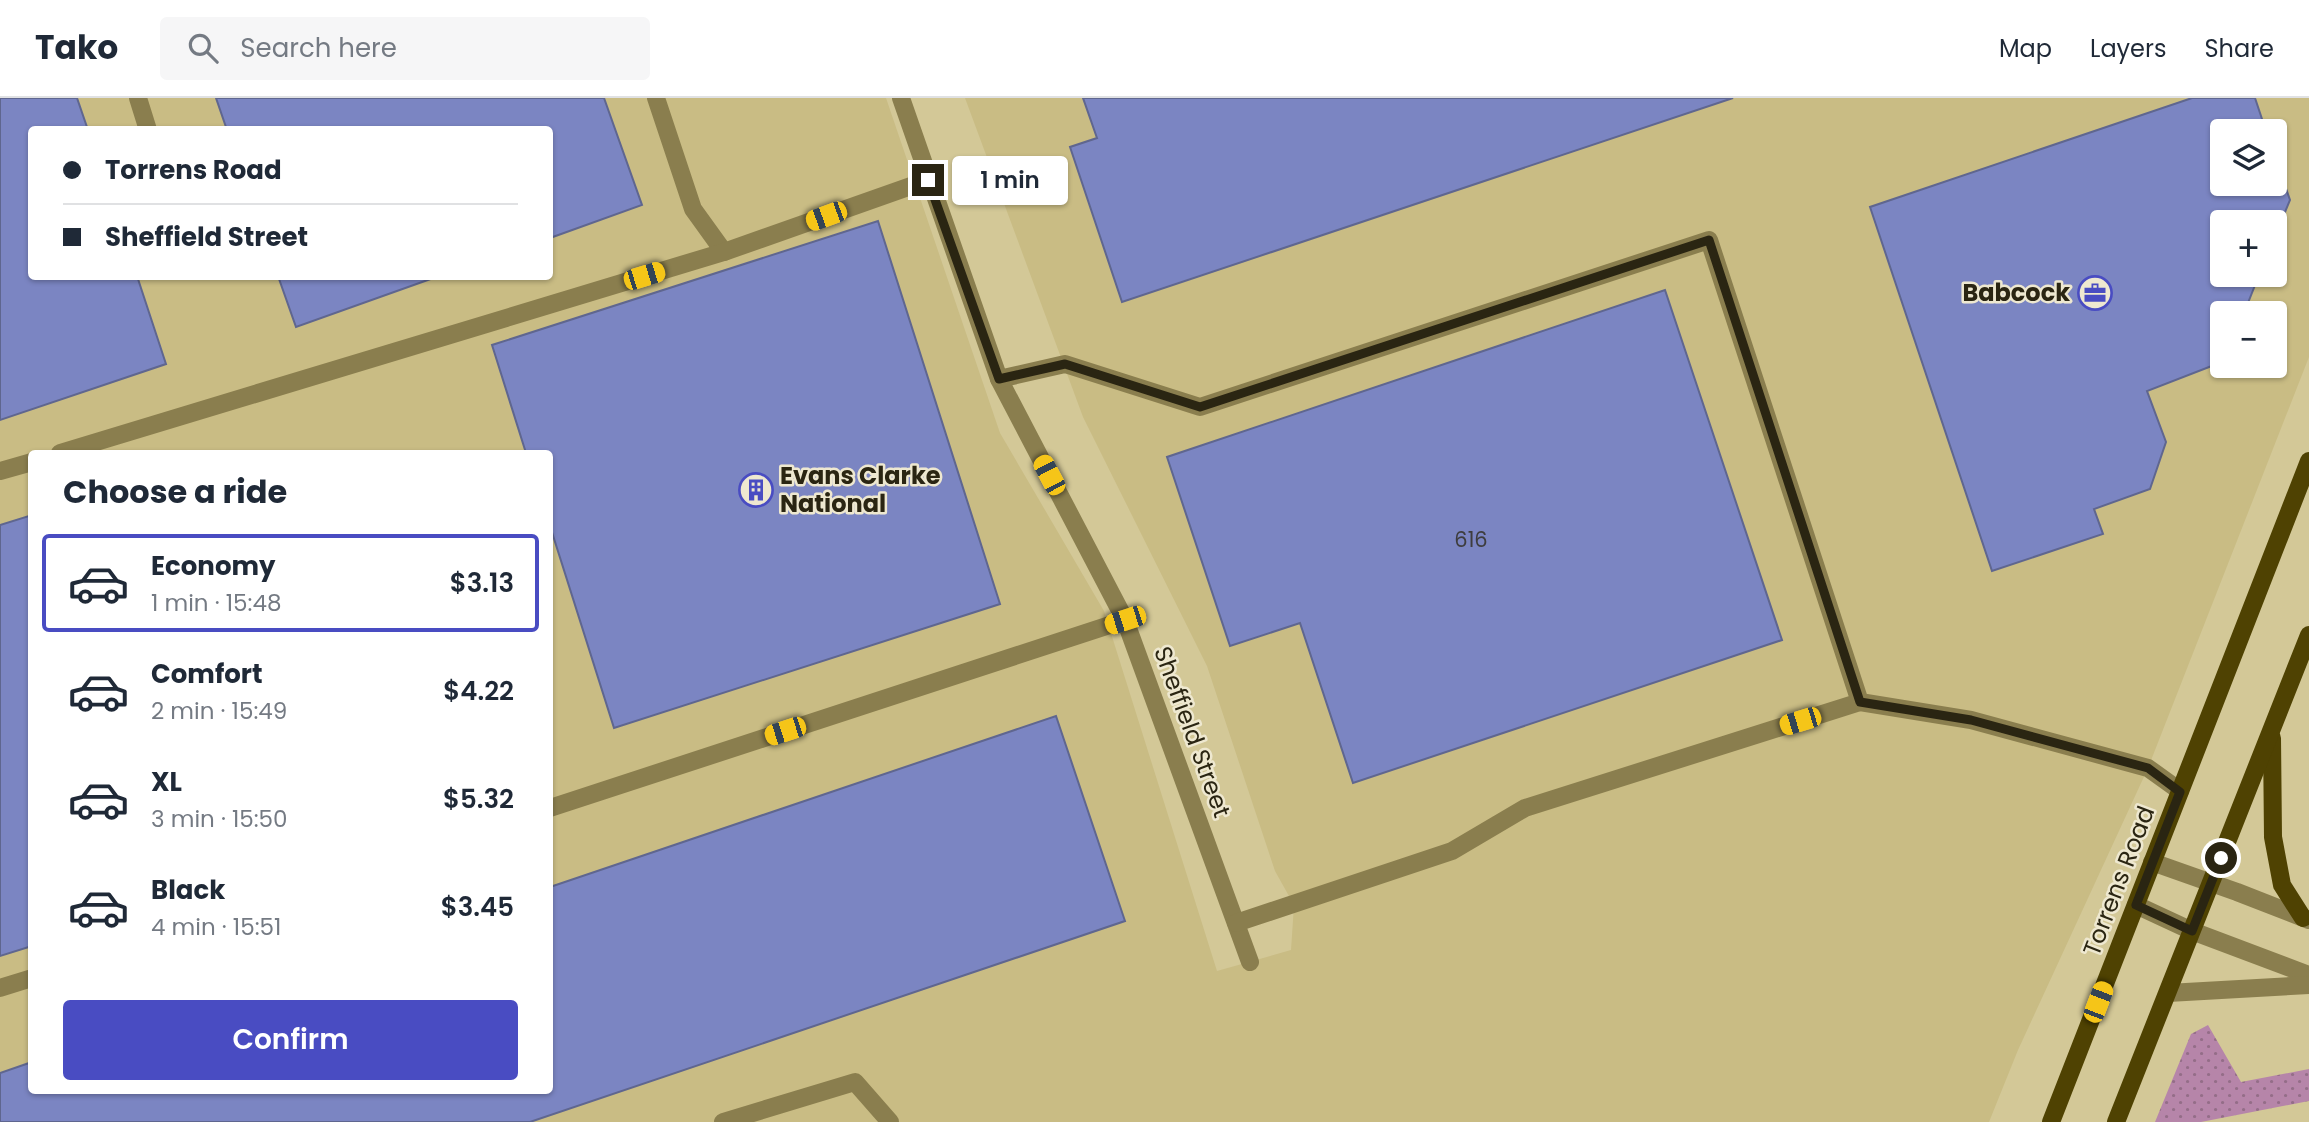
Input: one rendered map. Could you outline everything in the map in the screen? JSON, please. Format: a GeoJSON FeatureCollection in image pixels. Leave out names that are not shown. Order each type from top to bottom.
{"type":"FeatureCollection","features":[{"type":"Feature","properties":{"kind":"main road","name":"Torrens Road"},"geometry":{"type":"LineString","coordinates":[[2051,1122],[2309,461]]}},
{"type":"Feature","properties":{"kind":"main road"},"geometry":{"type":"LineString","coordinates":[[2116,1122],[2309,635]]}},
{"type":"Feature","properties":{"kind":"main road"},"geometry":{"type":"LineString","coordinates":[[2272,728],[2273,837],[2281,885],[2306,919]]}},
{"type":"Feature","properties":{"kind":"street"},"geometry":{"type":"LineString","coordinates":[[138,98],[147,126]]}},
{"type":"Feature","properties":{"kind":"street"},"geometry":{"type":"LineString","coordinates":[[656,98],[693,209],[723,252]]}},
{"type":"Feature","properties":{"kind":"street","name":"Sheffield Street"},"geometry":{"type":"LineString","coordinates":[[901,98],[999,379],[1125,620],[1250,962]]}},
{"type":"Feature","properties":{"kind":"street"},"geometry":{"type":"LineString","coordinates":[[70,450],[723,252],[928,180]]}},
{"type":"Feature","properties":{"kind":"street"},"geometry":{"type":"LineString","coordinates":[[999,379],[1065,364],[1200,407],[1709,240],[1860,702]]}},
{"type":"Feature","properties":{"kind":"street"},"geometry":{"type":"LineString","coordinates":[[0,471],[28,463]]}},
{"type":"Feature","properties":{"kind":"street"},"geometry":{"type":"LineString","coordinates":[[553,807],[1125,620]]}},
{"type":"Feature","properties":{"kind":"street"},"geometry":{"type":"LineString","coordinates":[[1236,923],[1452,851],[1525,808],[1860,702],[1971,720],[2148,768],[2180,792]]}},
{"type":"Feature","properties":{"kind":"street"},"geometry":{"type":"LineString","coordinates":[[2152,862],[2306,919]]}},
{"type":"Feature","properties":{"kind":"street"},"geometry":{"type":"LineString","coordinates":[[2136,905],[2192,931],[2309,975]]}},
{"type":"Feature","properties":{"kind":"street"},"geometry":{"type":"LineString","coordinates":[[0,988],[28,979]]}},
{"type":"Feature","properties":{"kind":"street"},"geometry":{"type":"LineString","coordinates":[[2168,993],[2309,985]]}},
{"type":"Feature","properties":{"kind":"street"},"geometry":{"type":"LineString","coordinates":[[723,1122],[855,1082],[890,1122]]}},
{"type":"Feature","properties":{"kind":"shaded area"},"geometry":{"type":"Polygon","coordinates":[[[0,98],[886,98],[1000,433],[1104,611],[1217,971],[1291,950],[1294,905],[1275,871],[1207,666],[1083,417],[965,98],[2309,98],[2309,357],[2148,768],[2018,1050],[1989,1122],[0,1122],[0,98]]]}},
{"type":"Feature","properties":{"kind":"shaded area"},"geometry":{"type":"Polygon","coordinates":[[[2208,1025],[2241,1082],[2309,1069],[2309,1101],[2201,1122],[2155,1122],[2191,1034],[2208,1025]]]}},
{"type":"Feature","properties":{"kind":"building"},"geometry":{"type":"Polygon","coordinates":[[[0,98],[77,98],[87,126],[28,126],[28,280],[138,280],[166,364],[0,420],[0,98]]]}},
{"type":"Feature","properties":{"kind":"building"},"geometry":{"type":"Polygon","coordinates":[[[216,98],[604,98],[642,205],[553,237],[553,126],[226,126],[216,98]]]}},
{"type":"Feature","properties":{"kind":"building"},"geometry":{"type":"Polygon","coordinates":[[[1083,98],[1733,98],[1122,302],[1070,147],[1097,138],[1083,98]]]}},
{"type":"Feature","properties":{"kind":"building"},"geometry":{"type":"Polygon","coordinates":[[[2192,98],[2255,98],[2262,119],[2210,119],[2210,196],[2287,196],[2287,191],[2290,200],[2286,210],[2210,210],[2210,287],[2254,287],[2249,301],[2210,301],[2210,367],[2147,391],[2166,442],[2150,489],[2094,509],[2103,534],[1992,571],[1870,207],[2192,98]]]}},
{"type":"Feature","properties":{"kind":"building","name":"Evans Clarke National"},"geometry":{"type":"Polygon","coordinates":[[[878,221],[1000,604],[614,728],[553,535],[553,450],[525,450],[492,345],[878,221]]]}},
{"type":"Feature","properties":{"kind":"building"},"geometry":{"type":"Polygon","coordinates":[[[279,280],[428,280],[296,327],[279,280]]]}},
{"type":"Feature","properties":{"kind":"building"},"geometry":{"type":"Polygon","coordinates":[[[1665,290],[1782,640],[1353,783],[1300,623],[1230,646],[1167,457],[1665,290]]]}},
{"type":"Feature","properties":{"kind":"building"},"geometry":{"type":"Polygon","coordinates":[[[28,516],[28,947],[0,956],[0,525],[28,516]]]}},
{"type":"Feature","properties":{"kind":"building"},"geometry":{"type":"Polygon","coordinates":[[[1056,716],[1125,921],[530,1122],[0,1122],[0,1073],[28,1063],[28,1094],[553,1094],[553,886],[1056,716]]]}},
{"type":"Feature","properties":{"kind":"place","name":"Babcock"},"geometry":{"type":"Point","coordinates":[2095,293]}},
{"type":"Feature","properties":{"kind":"place","name":"Evans Clarke National"},"geometry":{"type":"Point","coordinates":[756,490]}},
{"type":"Feature","properties":{"kind":"route"},"geometry":{"type":"LineString","coordinates":[[928,180],[999,379],[1065,364],[1200,407],[1709,240],[1860,702],[1971,720],[2151,770],[2180,792],[2136,905],[2192,931],[2221,858]]}}]}
